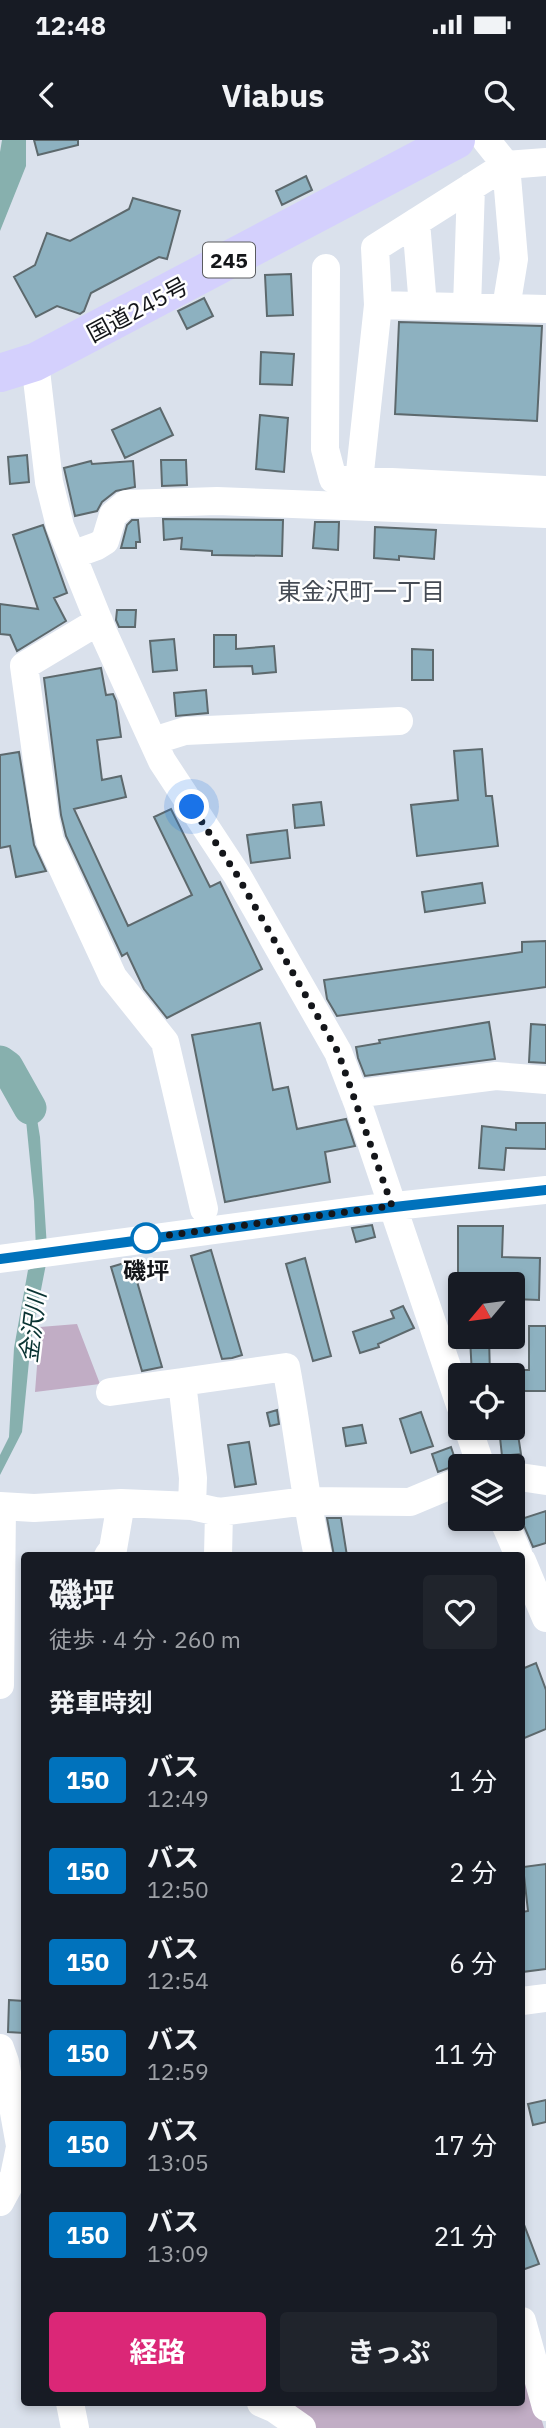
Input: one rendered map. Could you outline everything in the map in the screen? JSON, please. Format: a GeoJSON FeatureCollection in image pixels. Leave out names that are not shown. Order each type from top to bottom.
{"type":"FeatureCollection","features":[{"type":"Feature","properties":{"kind":"highway","name":"国道245号"},"geometry":{"type":"LineString","coordinates":[[18,368],[456,140]]}},
{"type":"Feature","properties":{"kind":"street"},"geometry":{"type":"LineString","coordinates":[[486,140],[506,165],[514,259],[506,308]]}},
{"type":"Feature","properties":{"kind":"street"},"geometry":{"type":"LineString","coordinates":[[359,481],[378,305],[375,248],[506,165],[546,162]]}},
{"type":"Feature","properties":{"kind":"street"},"geometry":{"type":"LineString","coordinates":[[467,307],[471,187]]}},
{"type":"Feature","properties":{"kind":"street"},"geometry":{"type":"LineString","coordinates":[[416,222],[423,306]]}},
{"type":"Feature","properties":{"kind":"street"},"geometry":{"type":"LineString","coordinates":[[326,268],[325,449],[333,479],[546,490]]}},
{"type":"Feature","properties":{"kind":"street"},"geometry":{"type":"LineString","coordinates":[[378,305],[546,309]]}},
{"type":"Feature","properties":{"kind":"street"},"geometry":{"type":"LineString","coordinates":[[18,368],[60,526],[99,621],[162,761],[244,887],[338,1052],[448,1370]]}},
{"type":"Feature","properties":{"kind":"street"},"geometry":{"type":"LineString","coordinates":[[72,555],[105,541],[113,515],[126,504],[217,501],[546,514]]}},
{"type":"Feature","properties":{"kind":"street"},"geometry":{"type":"LineString","coordinates":[[99,621],[24,666],[45,818],[50,841],[113,977],[165,1042],[204,1209]]}},
{"type":"Feature","properties":{"kind":"street"},"geometry":{"type":"LineString","coordinates":[[153,741],[185,731],[399,721]]}},
{"type":"Feature","properties":{"kind":"street"},"geometry":{"type":"LineString","coordinates":[[354,1094],[496,1076],[546,1080]]}},
{"type":"Feature","properties":{"kind":"street"},"geometry":{"type":"LineString","coordinates":[[6,1258],[392,1206],[546,1190]]}},
{"type":"Feature","properties":{"kind":"street"},"geometry":{"type":"LineString","coordinates":[[110,1392],[286,1367],[299,1433],[306,1501],[317,1552]]}},
{"type":"Feature","properties":{"kind":"street"},"geometry":{"type":"LineString","coordinates":[[182,1382],[193,1478],[206,1509],[217,1552]]}},
{"type":"Feature","properties":{"kind":"street"},"geometry":{"type":"LineString","coordinates":[[525,1477],[546,1480]]}},
{"type":"Feature","properties":{"kind":"street"},"geometry":{"type":"LineString","coordinates":[[0,1685],[1,1506],[34,1508],[121,1503],[206,1509],[306,1501],[410,1502],[448,1486]]}},
{"type":"Feature","properties":{"kind":"street"},"geometry":{"type":"LineString","coordinates":[[111,1552],[121,1503]]}},
{"type":"Feature","properties":{"kind":"street"},"geometry":{"type":"LineString","coordinates":[[508,1531],[517,1552]]}},
{"type":"Feature","properties":{"kind":"street"},"geometry":{"type":"LineString","coordinates":[[525,1568],[546,1618]]}},
{"type":"Feature","properties":{"kind":"street"},"geometry":{"type":"LineString","coordinates":[[525,2001],[546,1998]]}},
{"type":"Feature","properties":{"kind":"street"},"geometry":{"type":"LineString","coordinates":[[0,2202],[14,2176],[15,2153],[7,2058]]}},
{"type":"Feature","properties":{"kind":"street"},"geometry":{"type":"LineString","coordinates":[[525,2332],[545,2402]]}},
{"type":"Feature","properties":{"kind":"street"},"geometry":{"type":"LineString","coordinates":[[71,2406],[75,2428]]}},
{"type":"Feature","properties":{"kind":"street"},"geometry":{"type":"LineString","coordinates":[[268,2406],[302,2428]]}},
{"type":"Feature","properties":{"kind":"shaded area"},"geometry":{"type":"Polygon","coordinates":[[[77,1324],[100,1384],[35,1392],[40,1327],[77,1324]]]}},
{"type":"Feature","properties":{"kind":"shaded area"},"geometry":{"type":"Polygon","coordinates":[[[525,2363],[544,2428],[312,2428],[278,2406],[525,2406],[525,2363]]]}},
{"type":"Feature","properties":{"kind":"water"},"geometry":{"type":"Polygon","coordinates":[[[2,140],[26,140],[26,166],[0,231],[0,152],[2,140]]]}},
{"type":"Feature","properties":{"kind":"water"},"geometry":{"type":"Polygon","coordinates":[[[12,1065],[35,1107],[40,1137],[47,1248],[36,1250],[25,1110],[3,1070],[12,1065]]]}},
{"type":"Feature","properties":{"kind":"water"},"geometry":{"type":"Polygon","coordinates":[[[46,1264],[31,1341],[22,1432],[0,1475],[0,1455],[9,1437],[14,1348],[28,1270],[46,1264]]]}},
{"type":"Feature","properties":{"kind":"building"},"geometry":{"type":"Polygon","coordinates":[[[34,140],[78,140],[78,145],[38,155],[34,140]]]}},
{"type":"Feature","properties":{"kind":"building"},"geometry":{"type":"Polygon","coordinates":[[[306,176],[312,190],[282,205],[276,191],[306,176]]]}},
{"type":"Feature","properties":{"kind":"building"},"geometry":{"type":"Polygon","coordinates":[[[133,198],[180,211],[167,259],[159,257],[91,293],[84,311],[80,314],[57,306],[36,317],[14,277],[35,265],[47,233],[70,241],[129,209],[133,198]]]}},
{"type":"Feature","properties":{"kind":"building"},"geometry":{"type":"Polygon","coordinates":[[[291,274],[293,315],[267,316],[265,275],[291,274]]]}},
{"type":"Feature","properties":{"kind":"building"},"geometry":{"type":"Polygon","coordinates":[[[204,298],[213,316],[187,329],[178,311],[204,298]]]}},
{"type":"Feature","properties":{"kind":"building"},"geometry":{"type":"Polygon","coordinates":[[[399,322],[542,326],[537,421],[395,414],[399,322]]]}},
{"type":"Feature","properties":{"kind":"building"},"geometry":{"type":"Polygon","coordinates":[[[261,352],[294,354],[292,385],[260,384],[261,352]]]}},
{"type":"Feature","properties":{"kind":"building"},"geometry":{"type":"Polygon","coordinates":[[[160,408],[173,435],[125,458],[112,430],[160,408]]]}},
{"type":"Feature","properties":{"kind":"building"},"geometry":{"type":"Polygon","coordinates":[[[260,415],[288,418],[284,472],[256,469],[260,415]]]}},
{"type":"Feature","properties":{"kind":"building"},"geometry":{"type":"Polygon","coordinates":[[[27,455],[29,482],[10,484],[8,457],[27,455]]]}},
{"type":"Feature","properties":{"kind":"building"},"geometry":{"type":"Polygon","coordinates":[[[161,460],[186,460],[187,485],[162,486],[161,460]]]}},
{"type":"Feature","properties":{"kind":"building"},"geometry":{"type":"Polygon","coordinates":[[[91,461],[92,464],[133,461],[135,487],[116,491],[102,502],[97,511],[75,516],[64,468],[91,461]]]}},
{"type":"Feature","properties":{"kind":"building"},"geometry":{"type":"Polygon","coordinates":[[[163,519],[283,520],[282,556],[212,555],[212,551],[181,549],[182,538],[164,540],[163,519]]]}},
{"type":"Feature","properties":{"kind":"building"},"geometry":{"type":"Polygon","coordinates":[[[132,520],[138,520],[140,542],[136,542],[136,548],[121,548],[127,525],[132,520]]]}},
{"type":"Feature","properties":{"kind":"building"},"geometry":{"type":"Polygon","coordinates":[[[315,522],[339,522],[338,550],[313,548],[315,522]]]}},
{"type":"Feature","properties":{"kind":"building"},"geometry":{"type":"Polygon","coordinates":[[[43,525],[67,593],[54,598],[66,621],[17,651],[10,635],[0,634],[0,604],[38,609],[13,535],[43,525]]]}},
{"type":"Feature","properties":{"kind":"building"},"geometry":{"type":"Polygon","coordinates":[[[375,527],[436,530],[434,559],[399,556],[399,560],[374,558],[375,527]]]}},
{"type":"Feature","properties":{"kind":"building"},"geometry":{"type":"Polygon","coordinates":[[[117,610],[136,610],[135,627],[119,627],[116,620],[117,610]]]}},
{"type":"Feature","properties":{"kind":"building"},"geometry":{"type":"Polygon","coordinates":[[[214,635],[236,635],[236,649],[274,646],[276,672],[253,674],[252,666],[214,667],[214,635]]]}},
{"type":"Feature","properties":{"kind":"building"},"geometry":{"type":"Polygon","coordinates":[[[174,639],[177,670],[153,672],[150,641],[174,639]]]}},
{"type":"Feature","properties":{"kind":"building"},"geometry":{"type":"Polygon","coordinates":[[[412,649],[433,650],[433,680],[412,680],[412,649]]]}},
{"type":"Feature","properties":{"kind":"building"},"geometry":{"type":"Polygon","coordinates":[[[101,668],[106,695],[113,694],[116,701],[121,737],[97,740],[102,780],[121,776],[126,797],[74,809],[128,926],[192,895],[154,817],[171,809],[210,887],[220,882],[262,969],[167,1018],[144,989],[127,953],[122,956],[66,836],[61,815],[44,678],[101,668]]]}},
{"type":"Feature","properties":{"kind":"building"},"geometry":{"type":"Polygon","coordinates":[[[206,690],[208,713],[176,716],[174,693],[206,690]]]}},
{"type":"Feature","properties":{"kind":"building"},"geometry":{"type":"Polygon","coordinates":[[[482,749],[486,796],[492,796],[498,846],[417,856],[411,805],[458,800],[454,751],[482,749]]]}},
{"type":"Feature","properties":{"kind":"building"},"geometry":{"type":"Polygon","coordinates":[[[19,752],[34,845],[46,871],[16,877],[10,846],[0,848],[0,755],[19,752]]]}},
{"type":"Feature","properties":{"kind":"building"},"geometry":{"type":"Polygon","coordinates":[[[321,802],[324,825],[295,828],[293,805],[321,802]]]}},
{"type":"Feature","properties":{"kind":"building"},"geometry":{"type":"Polygon","coordinates":[[[287,830],[290,858],[251,863],[247,835],[287,830]]]}},
{"type":"Feature","properties":{"kind":"building"},"geometry":{"type":"Polygon","coordinates":[[[482,883],[485,903],[425,912],[422,892],[482,883]]]}},
{"type":"Feature","properties":{"kind":"building"},"geometry":{"type":"Polygon","coordinates":[[[546,941],[546,987],[337,1016],[327,999],[324,980],[522,952],[522,942],[546,941]]]}},
{"type":"Feature","properties":{"kind":"building"},"geometry":{"type":"Polygon","coordinates":[[[489,1022],[495,1059],[365,1076],[358,1058],[356,1047],[380,1043],[379,1040],[489,1022]]]}},
{"type":"Feature","properties":{"kind":"building"},"geometry":{"type":"Polygon","coordinates":[[[260,1023],[273,1090],[288,1087],[297,1129],[346,1119],[355,1146],[325,1152],[330,1182],[225,1202],[192,1035],[260,1023]]]}},
{"type":"Feature","properties":{"kind":"building"},"geometry":{"type":"Polygon","coordinates":[[[531,1024],[546,1025],[546,1063],[529,1062],[531,1024]]]}},
{"type":"Feature","properties":{"kind":"building"},"geometry":{"type":"Polygon","coordinates":[[[516,1123],[546,1123],[546,1149],[506,1148],[504,1170],[479,1168],[482,1126],[516,1130],[516,1123]]]}},
{"type":"Feature","properties":{"kind":"building"},"geometry":{"type":"Polygon","coordinates":[[[372,1225],[375,1237],[356,1242],[352,1228],[372,1225]]]}},
{"type":"Feature","properties":{"kind":"building"},"geometry":{"type":"Polygon","coordinates":[[[458,1226],[503,1226],[502,1257],[540,1258],[539,1300],[525,1299],[525,1272],[458,1272],[458,1226]]]}},
{"type":"Feature","properties":{"kind":"building"},"geometry":{"type":"Polygon","coordinates":[[[211,1250],[242,1355],[232,1358],[222,1359],[191,1256],[211,1250]]]}},
{"type":"Feature","properties":{"kind":"building"},"geometry":{"type":"Polygon","coordinates":[[[305,1258],[331,1356],[313,1361],[286,1264],[305,1258]]]}},
{"type":"Feature","properties":{"kind":"building"},"geometry":{"type":"Polygon","coordinates":[[[131,1261],[162,1367],[142,1371],[111,1267],[131,1261]]]}},
{"type":"Feature","properties":{"kind":"building"},"geometry":{"type":"Polygon","coordinates":[[[403,1306],[414,1328],[378,1344],[379,1347],[360,1353],[353,1332],[394,1318],[391,1311],[403,1306]]]}},
{"type":"Feature","properties":{"kind":"building"},"geometry":{"type":"Polygon","coordinates":[[[529,1326],[546,1326],[546,1391],[525,1391],[525,1370],[529,1370],[529,1326]]]}},
{"type":"Feature","properties":{"kind":"building"},"geometry":{"type":"Polygon","coordinates":[[[471,1349],[489,1349],[490,1363],[471,1363],[471,1349]]]}},
{"type":"Feature","properties":{"kind":"building"},"geometry":{"type":"Polygon","coordinates":[[[277,1410],[279,1424],[270,1426],[267,1413],[277,1410]]]}},
{"type":"Feature","properties":{"kind":"building"},"geometry":{"type":"Polygon","coordinates":[[[421,1412],[433,1446],[411,1453],[400,1419],[421,1412]]]}},
{"type":"Feature","properties":{"kind":"building"},"geometry":{"type":"Polygon","coordinates":[[[362,1425],[366,1443],[346,1446],[343,1428],[362,1425]]]}},
{"type":"Feature","properties":{"kind":"building"},"geometry":{"type":"Polygon","coordinates":[[[500,1440],[519,1440],[521,1454],[502,1454],[500,1440]]]}},
{"type":"Feature","properties":{"kind":"building"},"geometry":{"type":"Polygon","coordinates":[[[249,1442],[256,1484],[235,1487],[228,1445],[249,1442]]]}},
{"type":"Feature","properties":{"kind":"building"},"geometry":{"type":"Polygon","coordinates":[[[451,1447],[453,1454],[448,1454],[448,1468],[438,1472],[432,1454],[451,1447]]]}},
{"type":"Feature","properties":{"kind":"building"},"geometry":{"type":"Polygon","coordinates":[[[546,1511],[546,1543],[533,1547],[525,1528],[525,1518],[546,1511]]]}},
{"type":"Feature","properties":{"kind":"building"},"geometry":{"type":"Polygon","coordinates":[[[327,1518],[341,1518],[346,1552],[333,1552],[327,1518]]]}},
{"type":"Feature","properties":{"kind":"building"},"geometry":{"type":"Polygon","coordinates":[[[536,1663],[546,1690],[546,1729],[525,1738],[525,1668],[536,1663]]]}},
{"type":"Feature","properties":{"kind":"building"},"geometry":{"type":"Polygon","coordinates":[[[546,1864],[546,1969],[525,1972],[525,1912],[528,1911],[525,1867],[546,1864]]]}},
{"type":"Feature","properties":{"kind":"building"},"geometry":{"type":"Polygon","coordinates":[[[9,2000],[21,2001],[21,2033],[8,2032],[9,2000]]]}},
{"type":"Feature","properties":{"kind":"building"},"geometry":{"type":"Polygon","coordinates":[[[546,2100],[546,2122],[533,2125],[528,2104],[546,2100]]]}},
{"type":"Feature","properties":{"kind":"building"},"geometry":{"type":"Polygon","coordinates":[[[525,2227],[539,2264],[525,2269],[525,2227]]]}},
{"type":"Feature","properties":{"kind":"waterway","name":"金沢川"},"geometry":{"type":"LineString","coordinates":[[0,1062],[7,1067],[30,1108]]}},
{"type":"Feature","properties":{"kind":"bus line","name":"150"},"geometry":{"type":"LineString","coordinates":[[0,1259],[350,1212],[546,1190]]}},
{"type":"Feature","properties":{"kind":"place","name":"磯坪"},"geometry":{"type":"Point","coordinates":[146,1238]}},
{"type":"Feature","properties":{"kind":"district","name":"東金沢町一丁目"},"geometry":{"type":"Point","coordinates":[361,591]}},
{"type":"Feature","properties":{"kind":"route"},"geometry":{"type":"LineString","coordinates":[[146,1238],[139,1239],[392,1206],[338,1052],[237,875],[192,807]]}}]}
